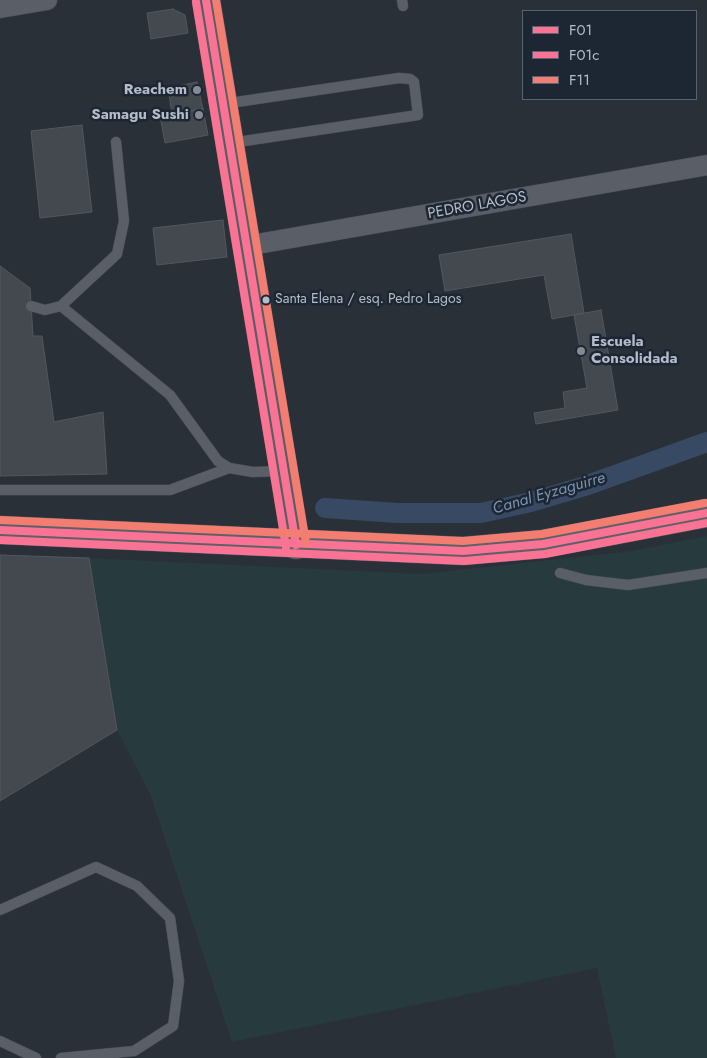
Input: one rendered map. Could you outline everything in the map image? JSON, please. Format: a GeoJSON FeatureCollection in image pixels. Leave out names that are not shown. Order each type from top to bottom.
{"type":"FeatureCollection","features":[{"type":"Feature","properties":{"kind":"main road"},"geometry":{"type":"LineString","coordinates":[[0,530],[426,551],[488,550],[570,539],[707,513]]}},
{"type":"Feature","properties":{"kind":"street"},"geometry":{"type":"LineString","coordinates":[[0,8],[47,0]]}},
{"type":"Feature","properties":{"kind":"street"},"geometry":{"type":"LineString","coordinates":[[206,0],[296,544]]}},
{"type":"Feature","properties":{"kind":"street","name":"PEDRO LAGOS"},"geometry":{"type":"LineString","coordinates":[[246,246],[707,165]]}},
{"type":"Feature","properties":{"kind":"lane"},"geometry":{"type":"LineString","coordinates":[[223,104],[399,78],[410,79],[414,82],[418,115],[230,143]]}},
{"type":"Feature","properties":{"kind":"lane"},"geometry":{"type":"LineString","coordinates":[[31,306],[45,310],[61,306],[117,254],[124,221],[116,142]]}},
{"type":"Feature","properties":{"kind":"lane"},"geometry":{"type":"LineString","coordinates":[[61,306],[170,395],[218,461],[229,468],[253,472],[284,471]]}},
{"type":"Feature","properties":{"kind":"lane"},"geometry":{"type":"LineString","coordinates":[[0,490],[170,490],[229,468]]}},
{"type":"Feature","properties":{"kind":"lane"},"geometry":{"type":"LineString","coordinates":[[560,573],[593,582],[628,584],[707,573]]}},
{"type":"Feature","properties":{"kind":"lane"},"geometry":{"type":"LineString","coordinates":[[1,907],[96,867],[137,886],[170,918],[179,981],[173,1026],[134,1051],[61,1058]]}},
{"type":"Feature","properties":{"kind":"lane"},"geometry":{"type":"LineString","coordinates":[[0,1040],[36,1058]]}},
{"type":"Feature","properties":{"kind":"green space"},"geometry":{"type":"Polygon","coordinates":[[[707,536],[707,1058],[616,1058],[597,968],[232,1042],[150,794],[117,730],[89,558],[421,574],[632,551],[707,536]]]}},
{"type":"Feature","properties":{"kind":"building"},"geometry":{"type":"Polygon","coordinates":[[[173,9],[185,15],[188,33],[151,39],[147,13],[173,9]]]}},
{"type":"Feature","properties":{"kind":"building"},"geometry":{"type":"Polygon","coordinates":[[[197,82],[203,109],[172,114],[168,88],[197,82]]]}},
{"type":"Feature","properties":{"kind":"building"},"geometry":{"type":"Polygon","coordinates":[[[203,109],[208,135],[165,143],[160,116],[203,109]]]}},
{"type":"Feature","properties":{"kind":"building"},"geometry":{"type":"Polygon","coordinates":[[[82,125],[92,212],[40,218],[31,131],[82,125]]]}},
{"type":"Feature","properties":{"kind":"building"},"geometry":{"type":"Polygon","coordinates":[[[223,220],[227,257],[157,265],[153,228],[223,220]]]}},
{"type":"Feature","properties":{"kind":"building"},"geometry":{"type":"Polygon","coordinates":[[[571,234],[584,313],[552,319],[544,275],[445,291],[439,255],[571,234]]]}},
{"type":"Feature","properties":{"kind":"building"},"geometry":{"type":"Polygon","coordinates":[[[0,266],[30,288],[33,336],[42,336],[54,422],[103,412],[107,474],[0,476],[0,266]]]}},
{"type":"Feature","properties":{"kind":"building"},"geometry":{"type":"Polygon","coordinates":[[[601,310],[618,410],[536,424],[534,413],[565,408],[563,392],[587,388],[574,315],[601,310]]]}},
{"type":"Feature","properties":{"kind":"building"},"geometry":{"type":"Polygon","coordinates":[[[0,555],[89,558],[117,730],[0,801],[0,555]]]}},
{"type":"Feature","properties":{"kind":"waterway","name":"Canal Eyzaguirre"},"geometry":{"type":"LineString","coordinates":[[325,508],[397,513],[481,513],[531,502],[585,486],[707,442]]}},
{"type":"Feature","properties":{"kind":"transit line","name":"F01"},"geometry":{"type":"LineString","coordinates":[[206,0],[296,545]]}},
{"type":"Feature","properties":{"kind":"transit line","name":"F11"},"geometry":{"type":"LineString","coordinates":[[216,0],[306,543]]}},
{"type":"Feature","properties":{"kind":"transit line","name":"F01c"},"geometry":{"type":"LineString","coordinates":[[196,2],[286,547]]}},
{"type":"Feature","properties":{"kind":"transit line","name":"F11"},"geometry":{"type":"LineString","coordinates":[[0,520],[463,541],[542,534],[705,503]]}},
{"type":"Feature","properties":{"kind":"transit line","name":"F01"},"geometry":{"type":"LineString","coordinates":[[0,530],[463,551],[543,544],[707,513]]}},
{"type":"Feature","properties":{"kind":"transit line","name":"F01c"},"geometry":{"type":"LineString","coordinates":[[0,540],[464,561],[545,554],[707,523]]}},
{"type":"Feature","properties":{"kind":"place","name":"Reachem"},"geometry":{"type":"Point","coordinates":[197,90]}},
{"type":"Feature","properties":{"kind":"place","name":"Samagu Sushi"},"geometry":{"type":"Point","coordinates":[199,115]}},
{"type":"Feature","properties":{"kind":"place","name":"Santa Elena / esq. Pedro Lagos"},"geometry":{"type":"Point","coordinates":[266,300]}},
{"type":"Feature","properties":{"kind":"place","name":"Escuela Consolidada"},"geometry":{"type":"Point","coordinates":[581,351]}}]}
